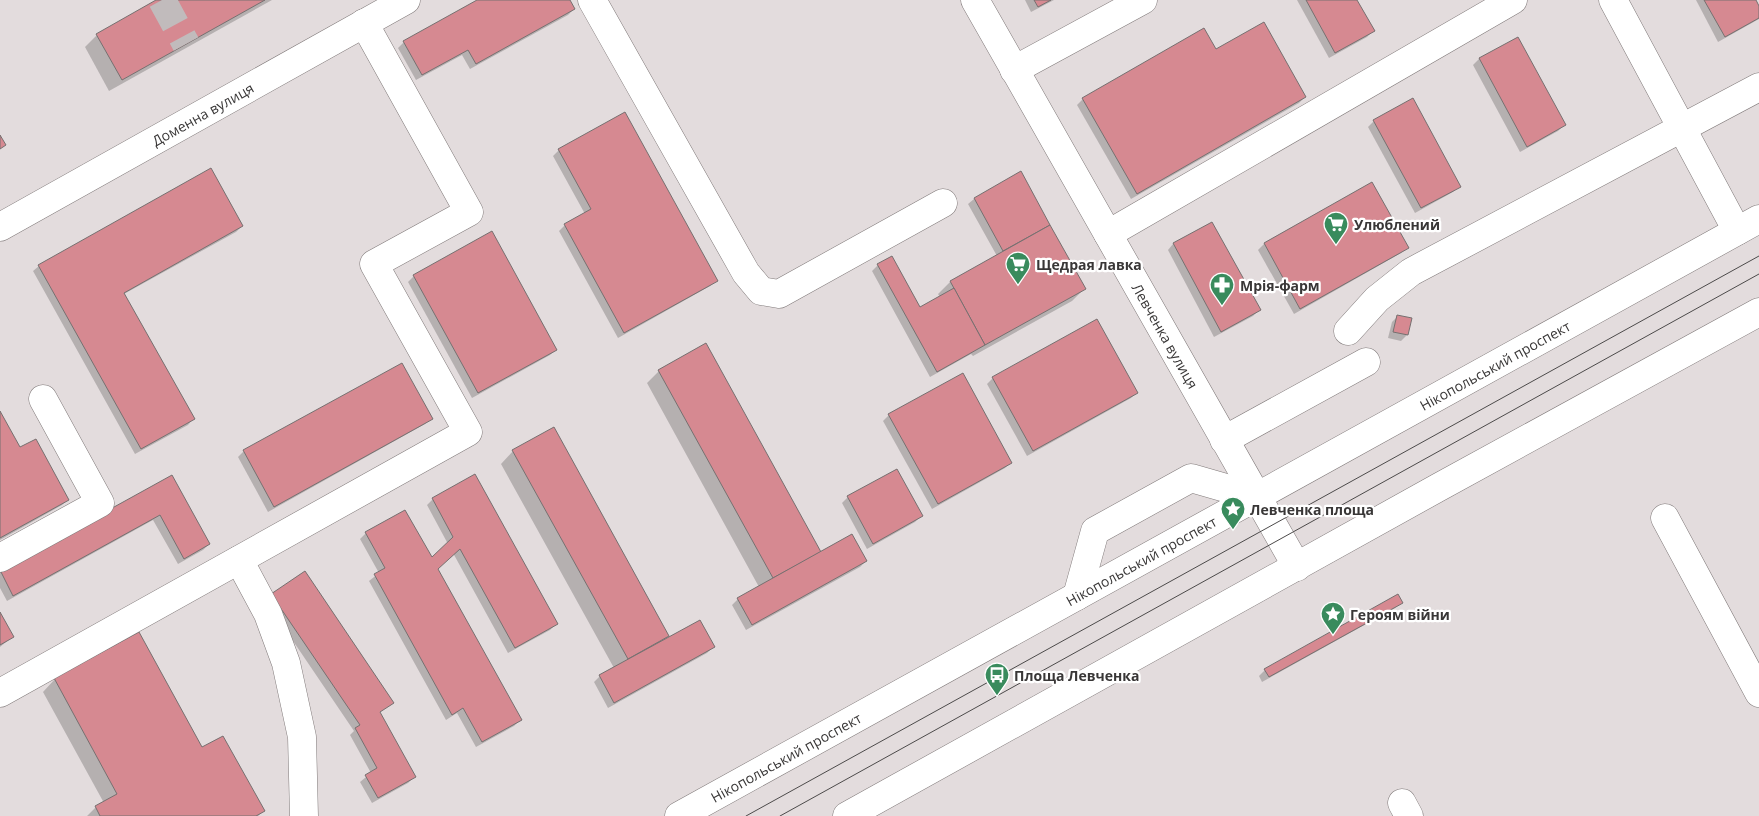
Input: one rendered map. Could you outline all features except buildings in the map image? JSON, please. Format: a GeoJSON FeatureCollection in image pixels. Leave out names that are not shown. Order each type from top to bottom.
{"type":"FeatureCollection","features":[{"type":"Feature","properties":{"kind":"main road","name":"Доменна вулиця"},"geometry":{"type":"LineString","coordinates":[[0,227],[406,0]]}},
{"type":"Feature","properties":{"kind":"main road"},"geometry":{"type":"LineString","coordinates":[[592,0],[746,273],[761,291],[779,294],[943,202]]}},
{"type":"Feature","properties":{"kind":"main road","name":"Левченка вулиця"},"geometry":{"type":"LineString","coordinates":[[975,0],[1297,567]]}},
{"type":"Feature","properties":{"kind":"main road"},"geometry":{"type":"LineString","coordinates":[[1014,70],[1143,0]]}},
{"type":"Feature","properties":{"kind":"main road"},"geometry":{"type":"LineString","coordinates":[[1108,234],[1513,0]]}},
{"type":"Feature","properties":{"kind":"main road"},"geometry":{"type":"LineString","coordinates":[[1613,0],[1683,128],[1748,225]]}},
{"type":"Feature","properties":{"kind":"main road"},"geometry":{"type":"LineString","coordinates":[[0,693],[468,432],[374,264],[469,212],[364,23]]}},
{"type":"Feature","properties":{"kind":"main road"},"geometry":{"type":"LineString","coordinates":[[1348,331],[1377,299],[1411,272],[1759,87]]}},
{"type":"Feature","properties":{"kind":"main road","name":"Нікопольський проспект"},"geometry":{"type":"LineString","coordinates":[[679,816],[1748,225]]}},
{"type":"Feature","properties":{"kind":"main road"},"geometry":{"type":"LineString","coordinates":[[847,816],[1759,312]]}},
{"type":"Feature","properties":{"kind":"main road"},"geometry":{"type":"LineString","coordinates":[[1224,440],[1366,362]]}},
{"type":"Feature","properties":{"kind":"main road"},"geometry":{"type":"LineString","coordinates":[[0,558],[100,502],[43,399]]}},
{"type":"Feature","properties":{"kind":"main road"},"geometry":{"type":"LineString","coordinates":[[1077,596],[1095,530],[1191,478],[1257,497]]}},
{"type":"Feature","properties":{"kind":"main road"},"geometry":{"type":"LineString","coordinates":[[1665,518],[1759,693]]}},
{"type":"Feature","properties":{"kind":"main road"},"geometry":{"type":"LineString","coordinates":[[239,560],[268,614],[286,663],[302,737],[304,816]]}},
{"type":"Feature","properties":{"kind":"tunnel"},"geometry":{"type":"LineString","coordinates":[[162,0],[186,44]]}},
{"type":"Feature","properties":{"kind":"tram line"},"geometry":{"type":"LineString","coordinates":[[746,816],[1759,256]]}},
{"type":"Feature","properties":{"kind":"tram line"},"geometry":{"type":"LineString","coordinates":[[780,816],[1759,274]]}},
{"type":"Feature","properties":{"kind":"place","name":"Улюблений"},"geometry":{"type":"Point","coordinates":[1336,245]}},
{"type":"Feature","properties":{"kind":"place","name":"Щедрая лавка"},"geometry":{"type":"Point","coordinates":[1018,285]}},
{"type":"Feature","properties":{"kind":"place","name":"Мрія-фарм"},"geometry":{"type":"Point","coordinates":[1222,306]}},
{"type":"Feature","properties":{"kind":"place","name":"Левченка площа"},"geometry":{"type":"Point","coordinates":[1233,530]}},
{"type":"Feature","properties":{"kind":"place","name":"Героям війни"},"geometry":{"type":"Point","coordinates":[1333,635]}},
{"type":"Feature","properties":{"kind":"place","name":"Площа Левченка"},"geometry":{"type":"Point","coordinates":[997,696]}}]}
